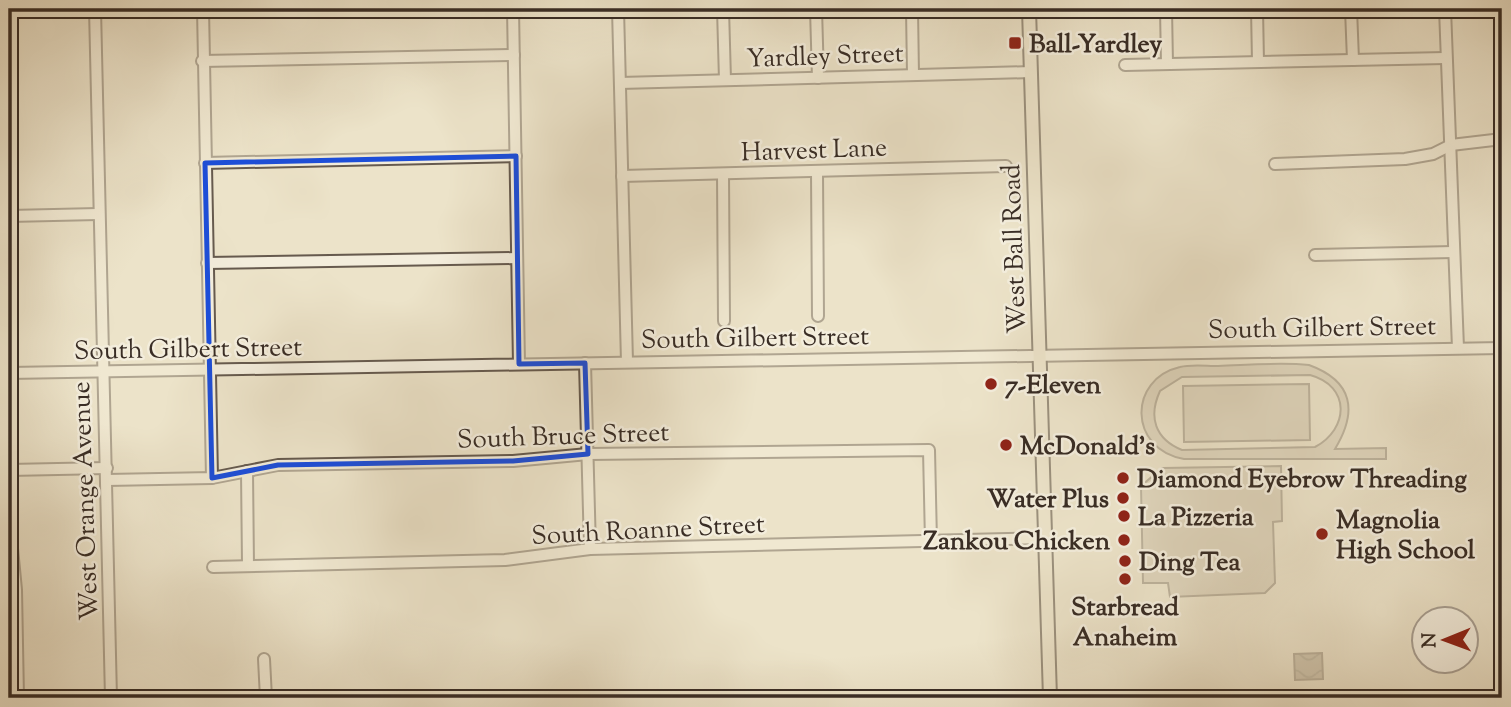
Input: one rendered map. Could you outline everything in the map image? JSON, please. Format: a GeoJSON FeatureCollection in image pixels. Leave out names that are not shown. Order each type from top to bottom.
{"type":"FeatureCollection","features":[{"type":"Feature","properties":{"kind":"main road","name":"West Ball Road"},"geometry":{"type":"LineString","coordinates":[[1029,9],[1050,698]]}},
{"type":"Feature","properties":{"kind":"street","name":"West Orange Avenue"},"geometry":{"type":"LineString","coordinates":[[94,9],[111,698]]}},
{"type":"Feature","properties":{"kind":"street"},"geometry":{"type":"LineString","coordinates":[[202,9],[212,478]]}},
{"type":"Feature","properties":{"kind":"street"},"geometry":{"type":"LineString","coordinates":[[513,9],[519,364]]}},
{"type":"Feature","properties":{"kind":"street"},"geometry":{"type":"LineString","coordinates":[[618,9],[627,362]]}},
{"type":"Feature","properties":{"kind":"street"},"geometry":{"type":"LineString","coordinates":[[723,9],[725,80]]}},
{"type":"Feature","properties":{"kind":"street"},"geometry":{"type":"LineString","coordinates":[[817,9],[818,78]]}},
{"type":"Feature","properties":{"kind":"street"},"geometry":{"type":"LineString","coordinates":[[912,9],[914,75]]}},
{"type":"Feature","properties":{"kind":"street"},"geometry":{"type":"LineString","coordinates":[[1166,9],[1167,64]]}},
{"type":"Feature","properties":{"kind":"street"},"geometry":{"type":"LineString","coordinates":[[1257,9],[1258,62]]}},
{"type":"Feature","properties":{"kind":"street"},"geometry":{"type":"LineString","coordinates":[[1351,9],[1353,60]]}},
{"type":"Feature","properties":{"kind":"street"},"geometry":{"type":"LineString","coordinates":[[1445,9],[1458,348]]}},
{"type":"Feature","properties":{"kind":"street"},"geometry":{"type":"LineString","coordinates":[[202,61],[514,55]]}},
{"type":"Feature","properties":{"kind":"street"},"geometry":{"type":"LineString","coordinates":[[1125,65],[1445,58]]}},
{"type":"Feature","properties":{"kind":"street","name":"Yardley Street"},"geometry":{"type":"LineString","coordinates":[[620,83],[1031,72]]}},
{"type":"Feature","properties":{"kind":"street"},"geometry":{"type":"LineString","coordinates":[[1275,163],[1405,159],[1433,154],[1451,145],[1502,139]]}},
{"type":"Feature","properties":{"kind":"street"},"geometry":{"type":"LineString","coordinates":[[205,163],[516,156]]}},
{"type":"Feature","properties":{"kind":"street","name":"Harvest Lane"},"geometry":{"type":"LineString","coordinates":[[622,176],[1006,166]]}},
{"type":"Feature","properties":{"kind":"street"},"geometry":{"type":"LineString","coordinates":[[817,172],[818,316]]}},
{"type":"Feature","properties":{"kind":"street"},"geometry":{"type":"LineString","coordinates":[[723,174],[724,321]]}},
{"type":"Feature","properties":{"kind":"street"},"geometry":{"type":"LineString","coordinates":[[9,216],[98,214]]}},
{"type":"Feature","properties":{"kind":"street"},"geometry":{"type":"LineString","coordinates":[[1315,255],[1453,253]]}},
{"type":"Feature","properties":{"kind":"street"},"geometry":{"type":"LineString","coordinates":[[207,263],[517,258]]}},
{"type":"Feature","properties":{"kind":"street","name":"South Gilbert Street"},"geometry":{"type":"LineString","coordinates":[[9,373],[1502,348]]}},
{"type":"Feature","properties":{"kind":"street"},"geometry":{"type":"LineString","coordinates":[[585,363],[590,549]]}},
{"type":"Feature","properties":{"kind":"street","name":"South Bruce Street"},"geometry":{"type":"LineString","coordinates":[[9,470],[212,478],[278,465],[513,461],[588,454],[929,450],[931,542]]}},
{"type":"Feature","properties":{"kind":"street"},"geometry":{"type":"LineString","coordinates":[[247,471],[248,565]]}},
{"type":"Feature","properties":{"kind":"street"},"geometry":{"type":"LineString","coordinates":[[9,517],[16,590],[18,698]]}},
{"type":"Feature","properties":{"kind":"street","name":"South Roanne Street"},"geometry":{"type":"LineString","coordinates":[[212,567],[505,559],[590,549],[1045,538]]}},
{"type":"Feature","properties":{"kind":"street"},"geometry":{"type":"LineString","coordinates":[[264,659],[266,698]]}},
{"type":"Feature","properties":{"kind":"highlighted area"},"geometry":{"type":"Polygon","coordinates":[[[516,156],[519,364],[585,363],[588,454],[513,461],[278,465],[212,478],[205,163],[516,156]]]}},
{"type":"Feature","properties":{"kind":"shaded area"},"geometry":{"type":"Polygon","coordinates":[[[1309,365],[1324,372],[1343,389],[1347,399],[1347,422],[1335,449],[1386,448],[1386,459],[1184,459],[1166,453],[1152,442],[1144,429],[1144,399],[1151,385],[1163,374],[1189,366],[1309,365]],[[1310,375],[1182,377],[1160,391],[1156,401],[1156,426],[1165,440],[1182,450],[1315,447],[1334,430],[1341,408],[1333,388],[1310,375]]]}},
{"type":"Feature","properties":{"kind":"shaded area"},"geometry":{"type":"Polygon","coordinates":[[[1309,384],[1310,440],[1184,442],[1183,386],[1309,384]]]}},
{"type":"Feature","properties":{"kind":"shaded area"},"geometry":{"type":"Polygon","coordinates":[[[1281,466],[1282,521],[1273,522],[1275,583],[1265,593],[1170,597],[1168,583],[1143,583],[1141,486],[1162,468],[1281,466]]]}},
{"type":"Feature","properties":{"kind":"water"},"geometry":{"type":"Polygon","coordinates":[[[1322,653],[1323,679],[1295,680],[1294,654],[1322,653]]]}},
{"type":"Feature","properties":{"kind":"place","name":"Ball-Yardley"},"geometry":{"type":"Point","coordinates":[1015,43]}},
{"type":"Feature","properties":{"kind":"place","name":"7-Eleven"},"geometry":{"type":"Point","coordinates":[991,384]}},
{"type":"Feature","properties":{"kind":"place","name":"McDonald's"},"geometry":{"type":"Point","coordinates":[1006,445]}},
{"type":"Feature","properties":{"kind":"place","name":"Diamond Eyebrow Threading"},"geometry":{"type":"Point","coordinates":[1123,478]}},
{"type":"Feature","properties":{"kind":"place","name":"Water Plus"},"geometry":{"type":"Point","coordinates":[1123,498]}},
{"type":"Feature","properties":{"kind":"place","name":"La Pizzeria"},"geometry":{"type":"Point","coordinates":[1124,516]}},
{"type":"Feature","properties":{"kind":"place","name":"Magnolia High School"},"geometry":{"type":"Point","coordinates":[1322,534]}},
{"type":"Feature","properties":{"kind":"place","name":"Zankou Chicken"},"geometry":{"type":"Point","coordinates":[1124,540]}},
{"type":"Feature","properties":{"kind":"place","name":"Ding Tea"},"geometry":{"type":"Point","coordinates":[1125,561]}},
{"type":"Feature","properties":{"kind":"place","name":"Starbread Anaheim"},"geometry":{"type":"Point","coordinates":[1125,579]}}]}
